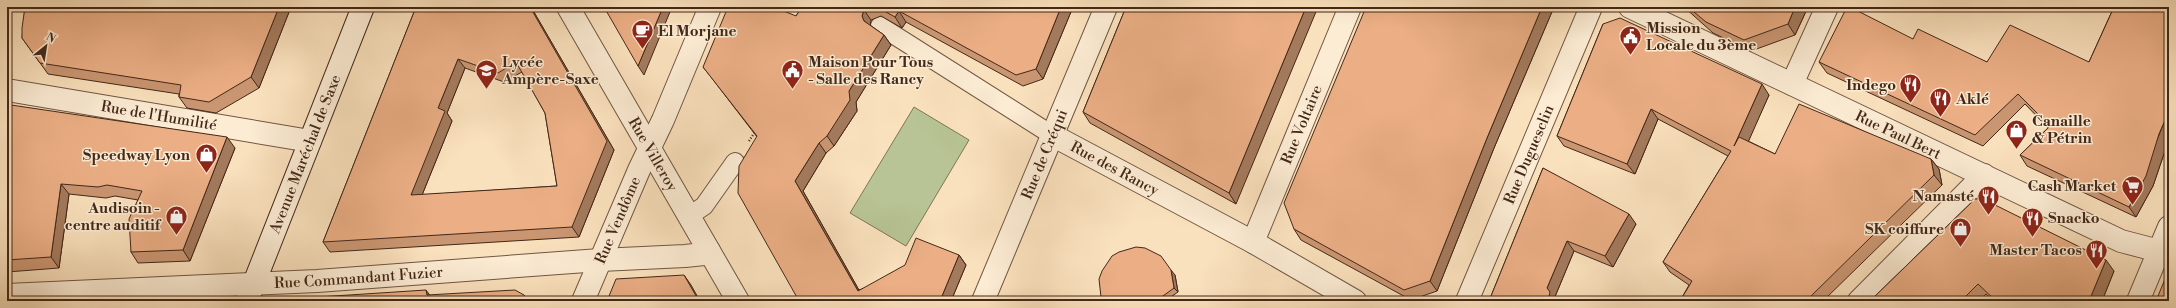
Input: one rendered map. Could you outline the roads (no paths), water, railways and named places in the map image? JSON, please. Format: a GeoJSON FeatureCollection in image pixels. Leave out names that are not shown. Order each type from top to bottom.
{"type":"FeatureCollection","features":[{"type":"Feature","properties":{"kind":"street","name":"Avenue Maréchal de Saxe"},"geometry":{"type":"LineString","coordinates":[[250,292],[363,7]]}},
{"type":"Feature","properties":{"kind":"street","name":"Rue Villeroy"},"geometry":{"type":"LineString","coordinates":[[568,7],[738,301]]}},
{"type":"Feature","properties":{"kind":"street","name":"Rue Vendôme"},"geometry":{"type":"LineString","coordinates":[[583,301],[710,7]]}},
{"type":"Feature","properties":{"kind":"street","name":"Rue de Créqui"},"geometry":{"type":"LineString","coordinates":[[982,301],[1106,7]]}},
{"type":"Feature","properties":{"kind":"street","name":"Rue Voltaire"},"geometry":{"type":"LineString","coordinates":[[1252,242],[1350,7]]}},
{"type":"Feature","properties":{"kind":"street","name":"Rue Duguesclin"},"geometry":{"type":"LineString","coordinates":[[1467,301],[1591,7]]}},
{"type":"Feature","properties":{"kind":"street","name":"Rue Paul Bert"},"geometry":{"type":"LineString","coordinates":[[1630,7],[2121,241],[2164,254]]}},
{"type":"Feature","properties":{"kind":"street"},"geometry":{"type":"LineString","coordinates":[[1792,84],[1828,7]]}},
{"type":"Feature","properties":{"kind":"street","name":"Rue de l'Humilité"},"geometry":{"type":"LineString","coordinates":[[7,90],[310,141]]}},
{"type":"Feature","properties":{"kind":"street","name":"Rue des Rancy"},"geometry":{"type":"LineString","coordinates":[[1052,135],[1252,242],[1355,301]]}},
{"type":"Feature","properties":{"kind":"street"},"geometry":{"type":"LineString","coordinates":[[1859,301],[1984,175]]}},
{"type":"Feature","properties":{"kind":"street"},"geometry":{"type":"LineString","coordinates":[[2138,301],[2164,254],[2169,227]]}},
{"type":"Feature","properties":{"kind":"street","name":"Rue Commandant Fuzier"},"geometry":{"type":"LineString","coordinates":[[7,296],[250,292],[600,260],[690,256],[709,251]]}},
{"type":"Feature","properties":{"kind":"lane","name":"Rue des Rancy"},"geometry":{"type":"LineString","coordinates":[[880,26],[1052,135]]}},
{"type":"Feature","properties":{"kind":"lane"},"geometry":{"type":"LineString","coordinates":[[688,216],[704,206],[735,162]]}},
{"type":"Feature","properties":{"kind":"place","name":"El Morjane"},"geometry":{"type":"Point","coordinates":[642,50]}},
{"type":"Feature","properties":{"kind":"place","name":"Mission Locale du 3ème"},"geometry":{"type":"Point","coordinates":[1631,56]}},
{"type":"Feature","properties":{"kind":"place","name":"Lycée Ampère-Saxe"},"geometry":{"type":"Point","coordinates":[487,90]}},
{"type":"Feature","properties":{"kind":"place","name":"Maison Pour Tous - Salle des Rancy"},"geometry":{"type":"Point","coordinates":[792,90]}},
{"type":"Feature","properties":{"kind":"place","name":"Indego"},"geometry":{"type":"Point","coordinates":[1911,104]}},
{"type":"Feature","properties":{"kind":"place","name":"Aklé"},"geometry":{"type":"Point","coordinates":[1940,118]}},
{"type":"Feature","properties":{"kind":"place","name":"Canaille & Pétrin"},"geometry":{"type":"Point","coordinates":[2016,150]}},
{"type":"Feature","properties":{"kind":"place","name":"Speedway Lyon"},"geometry":{"type":"Point","coordinates":[206,174]}},
{"type":"Feature","properties":{"kind":"place","name":"Cash Market"},"geometry":{"type":"Point","coordinates":[2132,206]}},
{"type":"Feature","properties":{"kind":"place","name":"Namasté"},"geometry":{"type":"Point","coordinates":[1989,216]}},
{"type":"Feature","properties":{"kind":"place","name":"Audisoin - centre auditif"},"geometry":{"type":"Point","coordinates":[176,236]}},
{"type":"Feature","properties":{"kind":"place","name":"Snacko"},"geometry":{"type":"Point","coordinates":[2033,238]}},
{"type":"Feature","properties":{"kind":"place","name":"SK coiffure"},"geometry":{"type":"Point","coordinates":[1960,248]}},
{"type":"Feature","properties":{"kind":"place","name":"Master Tacos"},"geometry":{"type":"Point","coordinates":[2097,270]}}]}
